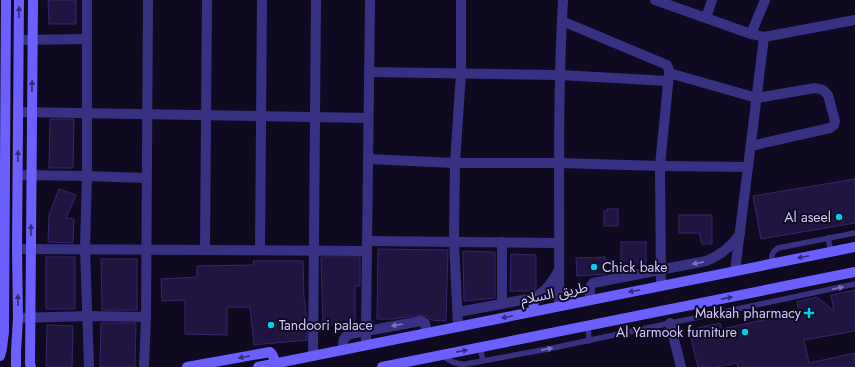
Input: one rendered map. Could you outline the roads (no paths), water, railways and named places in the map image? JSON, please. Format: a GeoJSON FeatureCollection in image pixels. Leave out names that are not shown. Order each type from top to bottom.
{"type":"FeatureCollection","features":[{"type":"Feature","properties":{"kind":"main road"},"geometry":{"type":"LineString","coordinates":[[0,356],[4,332],[2,315],[3,21],[6,0]]}},
{"type":"Feature","properties":{"kind":"main road"},"geometry":{"type":"LineString","coordinates":[[16,367],[18,318],[17,249],[20,0]]}},
{"type":"Feature","properties":{"kind":"main road"},"geometry":{"type":"LineString","coordinates":[[31,367],[33,0]]}},
{"type":"Feature","properties":{"kind":"main road","name":"طريق السلام"},"geometry":{"type":"LineString","coordinates":[[258,367],[855,247]]}},
{"type":"Feature","properties":{"kind":"main road"},"geometry":{"type":"LineString","coordinates":[[382,367],[855,272]]}},
{"type":"Feature","properties":{"kind":"main road"},"geometry":{"type":"LineString","coordinates":[[533,298],[534,312]]}},
{"type":"Feature","properties":{"kind":"main road"},"geometry":{"type":"LineString","coordinates":[[187,367],[270,352],[275,364]]}},
{"type":"Feature","properties":{"kind":"street"},"geometry":{"type":"LineString","coordinates":[[87,0],[87,176],[85,248],[89,367]]}},
{"type":"Feature","properties":{"kind":"street"},"geometry":{"type":"LineString","coordinates":[[144,367],[146,317],[148,0]]}},
{"type":"Feature","properties":{"kind":"street"},"geometry":{"type":"LineString","coordinates":[[205,249],[207,0]]}},
{"type":"Feature","properties":{"kind":"street"},"geometry":{"type":"LineString","coordinates":[[260,250],[262,0]]}},
{"type":"Feature","properties":{"kind":"street"},"geometry":{"type":"LineString","coordinates":[[313,356],[316,0]]}},
{"type":"Feature","properties":{"kind":"street"},"geometry":{"type":"LineString","coordinates":[[366,345],[370,0]]}},
{"type":"Feature","properties":{"kind":"street"},"geometry":{"type":"LineString","coordinates":[[458,327],[454,241],[455,162],[461,73],[461,0]]}},
{"type":"Feature","properties":{"kind":"street"},"geometry":{"type":"LineString","coordinates":[[559,306],[560,75],[563,0]]}},
{"type":"Feature","properties":{"kind":"street"},"geometry":{"type":"LineString","coordinates":[[656,0],[751,34],[764,36],[855,20]]}},
{"type":"Feature","properties":{"kind":"street"},"geometry":{"type":"LineString","coordinates":[[706,18],[712,0]]}},
{"type":"Feature","properties":{"kind":"street"},"geometry":{"type":"LineString","coordinates":[[751,34],[765,0]]}},
{"type":"Feature","properties":{"kind":"street"},"geometry":{"type":"LineString","coordinates":[[562,21],[667,66],[669,70],[660,166],[661,286]]}},
{"type":"Feature","properties":{"kind":"street"},"geometry":{"type":"LineString","coordinates":[[735,271],[764,36]]}},
{"type":"Feature","properties":{"kind":"street"},"geometry":{"type":"LineString","coordinates":[[19,40],[87,39]]}},
{"type":"Feature","properties":{"kind":"street"},"geometry":{"type":"LineString","coordinates":[[369,72],[668,77],[757,98],[815,88],[823,90],[828,94],[835,121],[834,125],[830,128],[751,146]]}},
{"type":"Feature","properties":{"kind":"street"},"geometry":{"type":"LineString","coordinates":[[18,112],[368,118]]}},
{"type":"Feature","properties":{"kind":"street"},"geometry":{"type":"LineString","coordinates":[[368,159],[748,167]]}},
{"type":"Feature","properties":{"kind":"street"},"geometry":{"type":"LineString","coordinates":[[18,175],[146,178]]}},
{"type":"Feature","properties":{"kind":"street"},"geometry":{"type":"LineString","coordinates":[[590,300],[590,287],[593,283],[706,261],[714,258],[729,248],[740,234]]}},
{"type":"Feature","properties":{"kind":"street"},"geometry":{"type":"LineString","coordinates":[[17,249],[85,248],[314,250],[454,241],[559,243]]}},
{"type":"Feature","properties":{"kind":"street"},"geometry":{"type":"LineString","coordinates":[[502,242],[502,304]]}},
{"type":"Feature","properties":{"kind":"street"},"geometry":{"type":"LineString","coordinates":[[458,312],[533,298],[547,288],[560,270]]}},
{"type":"Feature","properties":{"kind":"street"},"geometry":{"type":"LineString","coordinates":[[18,318],[88,316],[146,317]]}},
{"type":"Feature","properties":{"kind":"street"},"geometry":{"type":"LineString","coordinates":[[343,350],[344,337],[366,331],[421,321],[426,323],[427,333]]}},
{"type":"Feature","properties":{"kind":"street"},"geometry":{"type":"LineString","coordinates":[[670,323],[681,367]]}},
{"type":"Feature","properties":{"kind":"lane"},"geometry":{"type":"LineString","coordinates":[[772,264],[772,254],[774,250],[778,248],[855,233]]}},
{"type":"Feature","properties":{"kind":"lane"},"geometry":{"type":"LineString","coordinates":[[828,238],[831,252]]}},
{"type":"Feature","properties":{"kind":"lane"},"geometry":{"type":"LineString","coordinates":[[441,355],[451,362],[461,364],[483,361],[589,341],[855,284]]}},
{"type":"Feature","properties":{"kind":"lane"},"geometry":{"type":"LineString","coordinates":[[784,286],[787,299]]}},
{"type":"Feature","properties":{"kind":"lane"},"geometry":{"type":"LineString","coordinates":[[744,294],[746,307]]}},
{"type":"Feature","properties":{"kind":"lane"},"geometry":{"type":"LineString","coordinates":[[667,310],[670,323]]}},
{"type":"Feature","properties":{"kind":"lane"},"geometry":{"type":"LineString","coordinates":[[588,326],[589,341]]}},
{"type":"Feature","properties":{"kind":"lane"},"geometry":{"type":"LineString","coordinates":[[480,347],[483,361]]}},
{"type":"Feature","properties":{"kind":"place","name":"Al aseel"},"geometry":{"type":"Point","coordinates":[839,217]}},
{"type":"Feature","properties":{"kind":"place","name":"Chick bake"},"geometry":{"type":"Point","coordinates":[594,267]}},
{"type":"Feature","properties":{"kind":"place","name":"Makkah pharmacy"},"geometry":{"type":"Point","coordinates":[809,313]}},
{"type":"Feature","properties":{"kind":"place","name":"Tandoori palace"},"geometry":{"type":"Point","coordinates":[271,325]}},
{"type":"Feature","properties":{"kind":"place","name":"Al Yarmook furniture"},"geometry":{"type":"Point","coordinates":[745,332]}}]}
